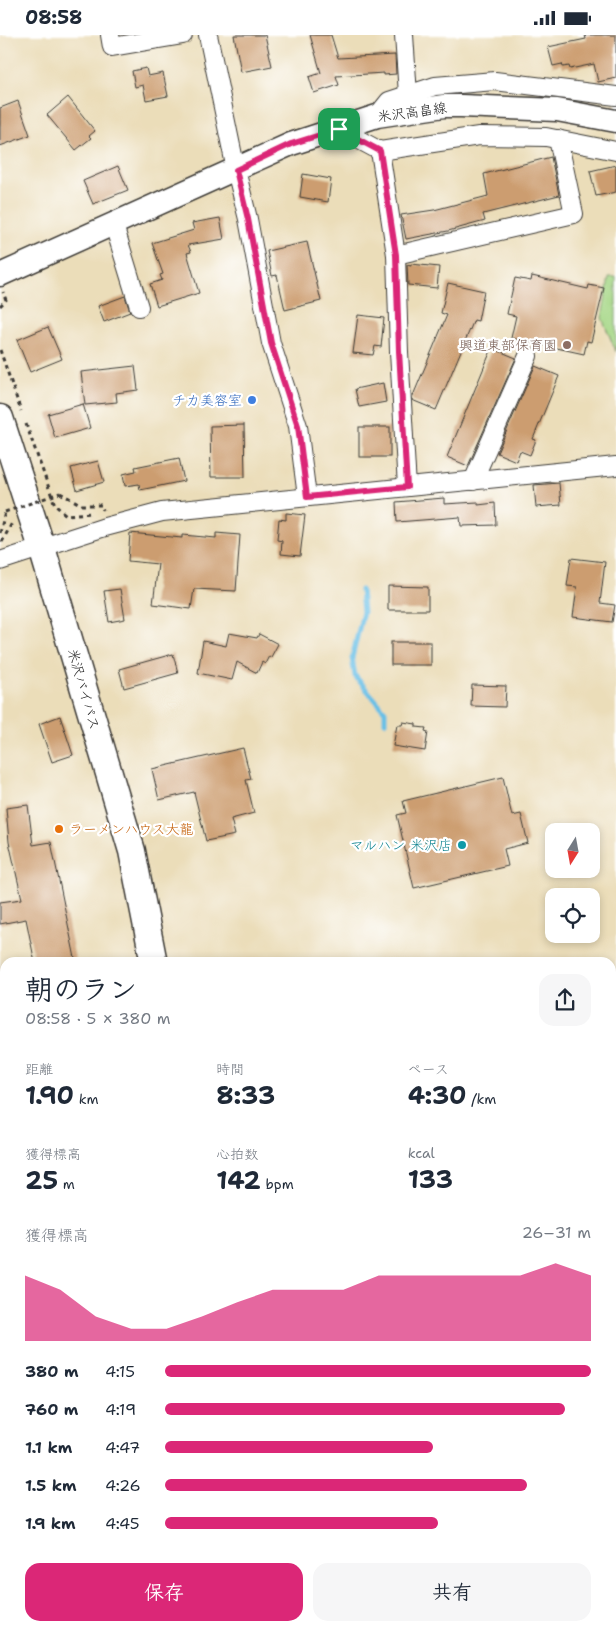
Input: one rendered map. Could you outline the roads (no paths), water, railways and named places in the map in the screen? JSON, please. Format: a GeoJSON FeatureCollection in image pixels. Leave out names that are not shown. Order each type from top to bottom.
{"type":"FeatureCollection","features":[{"type":"Feature","properties":{"kind":"highway","name":"米沢バイパス"},"geometry":{"type":"LineString","coordinates":[[11,416],[42,548],[132,851],[153,957]]}},
{"type":"Feature","properties":{"kind":"main road","name":"米沢高畠線"},"geometry":{"type":"LineString","coordinates":[[0,275],[291,144],[377,116],[444,106],[461,106],[557,110],[616,121]]}},
{"type":"Feature","properties":{"kind":"street"},"geometry":{"type":"LineString","coordinates":[[110,35],[112,47],[182,35]]}},
{"type":"Feature","properties":{"kind":"street"},"geometry":{"type":"LineString","coordinates":[[208,35],[248,219],[271,343],[298,426],[307,497]]}},
{"type":"Feature","properties":{"kind":"street"},"geometry":{"type":"LineString","coordinates":[[404,35],[408,95]]}},
{"type":"Feature","properties":{"kind":"street"},"geometry":{"type":"LineString","coordinates":[[377,116],[389,101],[435,86],[495,81],[616,96]]}},
{"type":"Feature","properties":{"kind":"street"},"geometry":{"type":"LineString","coordinates":[[339,129],[380,151],[479,136],[546,137],[616,151]]}},
{"type":"Feature","properties":{"kind":"street"},"geometry":{"type":"LineString","coordinates":[[396,255],[574,214],[558,139]]}},
{"type":"Feature","properties":{"kind":"street"},"geometry":{"type":"LineString","coordinates":[[380,151],[396,255],[399,351],[407,487]]}},
{"type":"Feature","properties":{"kind":"street"},"geometry":{"type":"LineString","coordinates":[[114,225],[139,307]]}},
{"type":"Feature","properties":{"kind":"street"},"geometry":{"type":"LineString","coordinates":[[473,481],[528,356]]}},
{"type":"Feature","properties":{"kind":"street"},"geometry":{"type":"LineString","coordinates":[[0,561],[105,527],[162,512],[616,466]]}},
{"type":"Feature","properties":{"kind":"waterway"},"geometry":{"type":"LineString","coordinates":[[361,590],[363,612],[352,658],[355,676],[385,711],[385,722]]}},
{"type":"Feature","properties":{"kind":"place","name":"興道東部保育園"},"geometry":{"type":"Point","coordinates":[567,345]}},
{"type":"Feature","properties":{"kind":"place","name":"チカ美容室"},"geometry":{"type":"Point","coordinates":[252,400]}},
{"type":"Feature","properties":{"kind":"place","name":"ラーメンハウス大龍"},"geometry":{"type":"Point","coordinates":[59,829]}},
{"type":"Feature","properties":{"kind":"place","name":"マルハン 米沢店"},"geometry":{"type":"Point","coordinates":[462,845]}}]}
